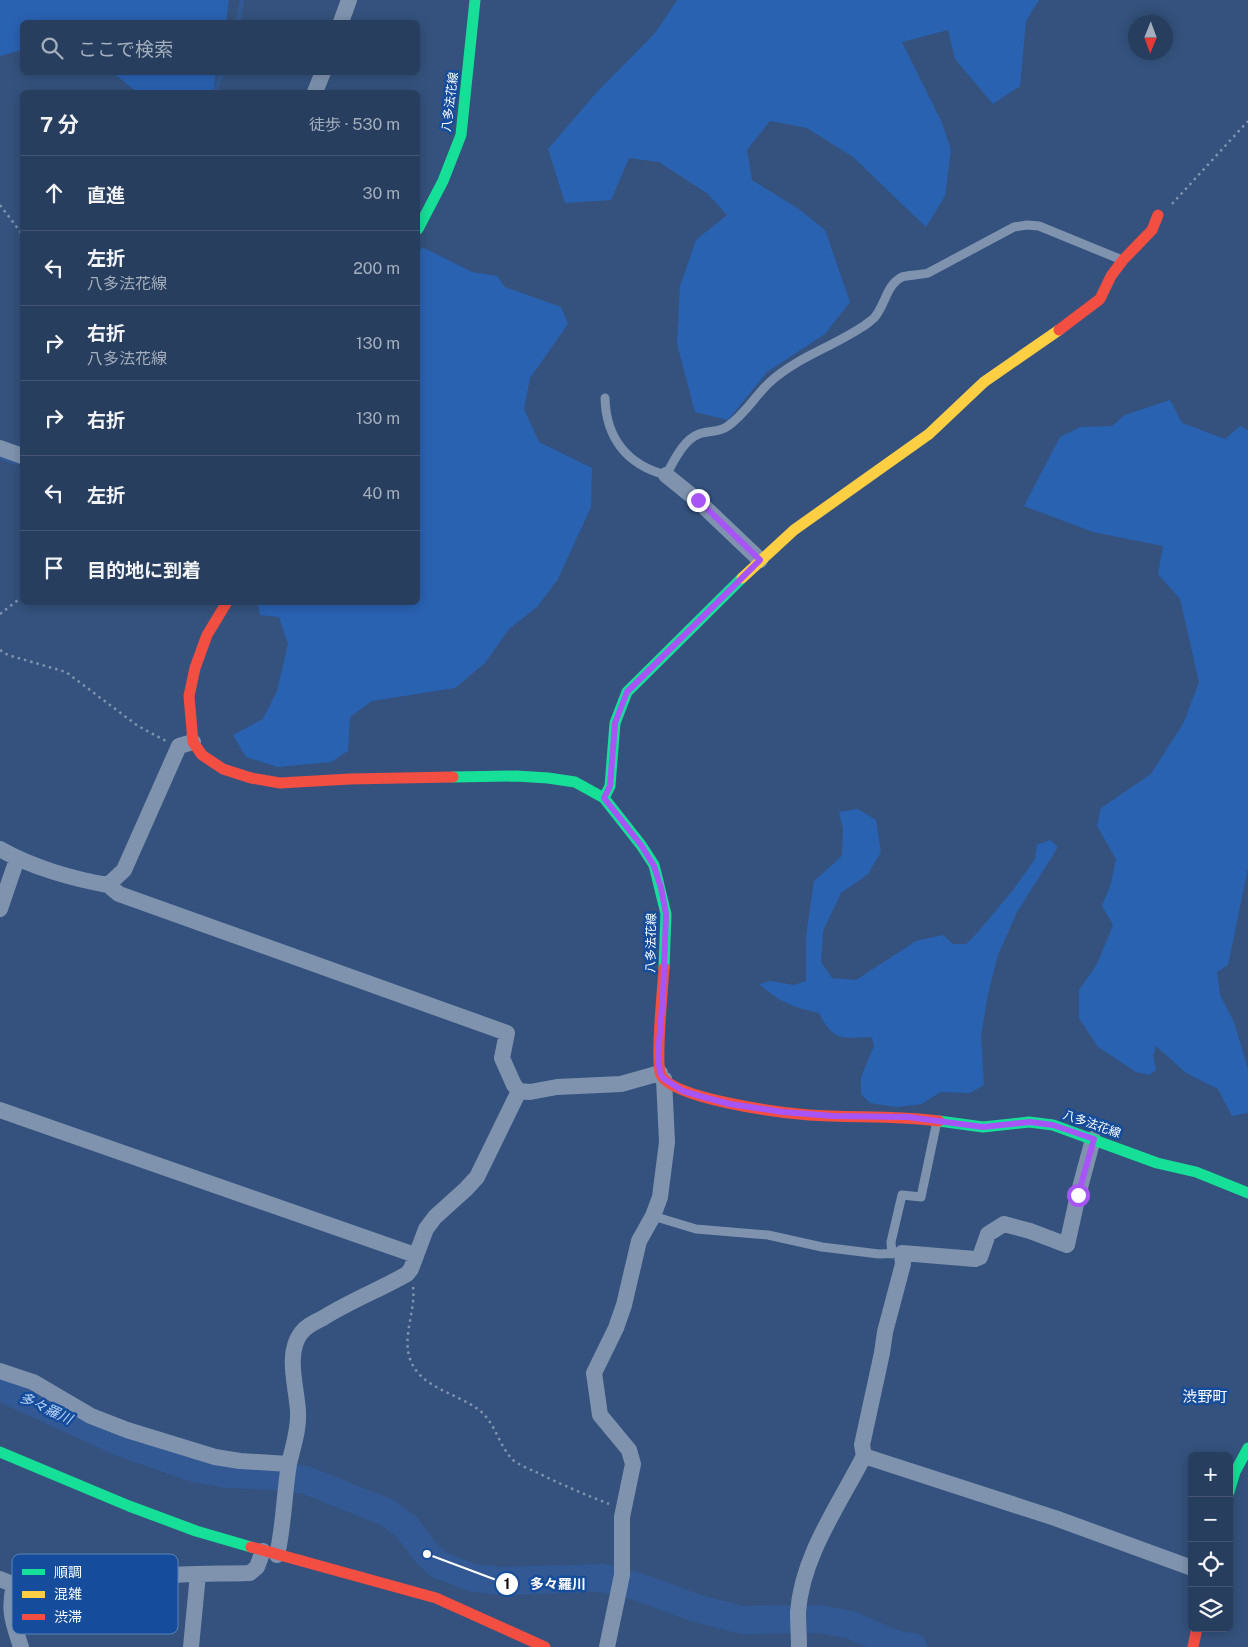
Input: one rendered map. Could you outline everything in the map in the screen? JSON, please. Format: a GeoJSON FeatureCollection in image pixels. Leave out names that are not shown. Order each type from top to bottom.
{"type":"FeatureCollection","features":[{"type":"Feature","properties":{"kind":"main road","name":"八多法花線"},"geometry":{"type":"LineString","coordinates":[[420,225],[443,181],[462,136],[475,0]]}},
{"type":"Feature","properties":{"kind":"main road"},"geometry":{"type":"LineString","coordinates":[[604,798],[610,786],[615,723],[627,692],[760,560],[794,530],[929,434],[984,382],[1038,346],[1100,299],[1111,276],[1123,260],[1152,230],[1158,216]]}},
{"type":"Feature","properties":{"kind":"main road"},"geometry":{"type":"LineString","coordinates":[[186,744],[189,696],[195,668],[207,635],[225,605]]}},
{"type":"Feature","properties":{"kind":"main road","name":"八多法花線"},"geometry":{"type":"LineString","coordinates":[[186,744],[223,769],[251,778],[280,783],[350,779],[516,776],[576,782],[604,798],[641,845],[654,866],[666,914],[663,995],[658,1056],[662,1076],[683,1091],[730,1104],[808,1115],[908,1117],[983,1127],[1030,1122],[1053,1125],[1157,1163],[1202,1174],[1248,1192]]}},
{"type":"Feature","properties":{"kind":"main road"},"geometry":{"type":"LineString","coordinates":[[1233,1479],[1248,1448]]}},
{"type":"Feature","properties":{"kind":"main road"},"geometry":{"type":"LineString","coordinates":[[0,1452],[129,1506],[196,1531],[436,1598],[545,1647]]}},
{"type":"Feature","properties":{"kind":"main road"},"geometry":{"type":"LineString","coordinates":[[1193,1647],[1196,1632]]}},
{"type":"Feature","properties":{"kind":"street"},"geometry":{"type":"LineString","coordinates":[[342,20],[350,0]]}},
{"type":"Feature","properties":{"kind":"street"},"geometry":{"type":"LineString","coordinates":[[316,90],[322,75]]}},
{"type":"Feature","properties":{"kind":"street"},"geometry":{"type":"LineString","coordinates":[[666,475],[698,500],[760,560]]}},
{"type":"Feature","properties":{"kind":"street"},"geometry":{"type":"LineString","coordinates":[[108,885],[124,870],[186,744]]}},
{"type":"Feature","properties":{"kind":"street"},"geometry":{"type":"LineString","coordinates":[[0,849],[17,859],[88,881],[108,885],[119,894],[507,1033],[502,1058],[514,1085],[519,1091],[530,1092],[557,1087],[622,1084],[662,1076],[666,1142],[660,1197],[653,1216],[639,1241],[624,1305],[616,1328],[594,1373],[600,1415],[629,1450],[633,1464],[623,1505],[622,1575],[607,1647]]}},
{"type":"Feature","properties":{"kind":"street"},"geometry":{"type":"LineString","coordinates":[[0,909],[17,859]]}},
{"type":"Feature","properties":{"kind":"street"},"geometry":{"type":"LineString","coordinates":[[178,1575],[250,1573],[270,1553],[297,1433],[299,1413],[293,1358],[295,1346],[301,1334],[309,1326],[344,1305],[407,1274],[411,1269],[415,1255],[430,1223],[476,1177],[519,1091]]}},
{"type":"Feature","properties":{"kind":"street"},"geometry":{"type":"LineString","coordinates":[[0,1110],[415,1255]]}},
{"type":"Feature","properties":{"kind":"street"},"geometry":{"type":"LineString","coordinates":[[897,1254],[975,1259],[980,1257],[988,1234],[1004,1224],[1030,1231],[1067,1245],[1078,1195],[1094,1139]]}},
{"type":"Feature","properties":{"kind":"street"},"geometry":{"type":"LineString","coordinates":[[799,1640],[798,1611],[806,1573],[823,1529],[864,1456],[862,1445],[885,1332],[903,1264],[897,1254]]}},
{"type":"Feature","properties":{"kind":"street"},"geometry":{"type":"LineString","coordinates":[[0,1371],[33,1382],[91,1416],[135,1432],[215,1457],[288,1473]]}},
{"type":"Feature","properties":{"kind":"street"},"geometry":{"type":"LineString","coordinates":[[864,1456],[1055,1518],[1188,1567]]}},
{"type":"Feature","properties":{"kind":"street"},"geometry":{"type":"LineString","coordinates":[[191,1647],[198,1574]]}},
{"type":"Feature","properties":{"kind":"street"},"geometry":{"type":"LineString","coordinates":[[7,1582],[12,1618]]}},
{"type":"Feature","properties":{"kind":"street"},"geometry":{"type":"LineString","coordinates":[[17,1634],[21,1647]]}},
{"type":"Feature","properties":{"kind":"lane"},"geometry":{"type":"LineString","coordinates":[[605,398],[606,414],[613,434],[628,456],[641,466],[666,475],[678,454],[689,440],[699,434],[715,432],[726,428],[740,417],[770,382],[796,364],[874,318],[890,288],[902,277],[928,273],[1014,227],[1027,225],[1039,226],[1123,260]]}},
{"type":"Feature","properties":{"kind":"lane"},"geometry":{"type":"LineString","coordinates":[[653,1216],[696,1229],[768,1235],[822,1248],[897,1254],[891,1242],[902,1195],[920,1197],[936,1121]]}},
{"type":"Feature","properties":{"kind":"path"},"geometry":{"type":"LineString","coordinates":[[1158,216],[1165,212],[1248,121]]}},
{"type":"Feature","properties":{"kind":"path"},"geometry":{"type":"LineString","coordinates":[[0,205],[20,231]]}},
{"type":"Feature","properties":{"kind":"path"},"geometry":{"type":"LineString","coordinates":[[0,614],[20,599]]}},
{"type":"Feature","properties":{"kind":"path"},"geometry":{"type":"LineString","coordinates":[[0,650],[8,655],[66,672],[138,726],[157,737],[186,744]]}},
{"type":"Feature","properties":{"kind":"path"},"geometry":{"type":"LineString","coordinates":[[407,1274],[411,1279],[413,1290],[408,1341],[410,1358],[418,1372],[433,1385],[478,1409],[490,1421],[513,1460],[565,1486],[611,1505],[623,1505]]}},
{"type":"Feature","properties":{"kind":"shaded area"},"geometry":{"type":"Polygon","coordinates":[[[0,0],[229,0],[226,20],[20,20],[20,51],[0,56],[0,0]]]}},
{"type":"Feature","properties":{"kind":"shaded area"},"geometry":{"type":"Polygon","coordinates":[[[677,0],[1039,0],[1026,21],[1020,86],[993,104],[955,59],[948,30],[902,42],[942,123],[951,150],[945,196],[926,227],[853,157],[807,128],[770,121],[747,150],[752,180],[799,209],[825,230],[850,302],[825,334],[767,372],[728,420],[695,412],[677,344],[680,286],[696,240],[727,215],[708,194],[659,162],[629,158],[611,200],[565,203],[548,149],[596,93],[656,32],[677,0]]]}},
{"type":"Feature","properties":{"kind":"shaded area"},"geometry":{"type":"Polygon","coordinates":[[[116,75],[216,75],[213,90],[134,90],[116,75]]]}},
{"type":"Feature","properties":{"kind":"shaded area"},"geometry":{"type":"Polygon","coordinates":[[[422,247],[472,272],[497,276],[505,287],[561,307],[568,324],[530,378],[524,409],[539,442],[592,468],[591,507],[558,579],[537,607],[509,629],[485,663],[455,688],[372,701],[350,717],[348,751],[331,762],[278,767],[246,757],[233,735],[263,719],[277,691],[288,644],[279,617],[260,615],[258,605],[420,605],[420,250],[422,247]]]}},
{"type":"Feature","properties":{"kind":"shaded area"},"geometry":{"type":"Polygon","coordinates":[[[1170,400],[1182,423],[1225,439],[1240,426],[1248,430],[1248,868],[1228,965],[1217,972],[1220,995],[1234,1022],[1248,1069],[1248,1113],[1232,1116],[1218,1089],[1186,1073],[1156,1046],[1153,1056],[1156,1070],[1149,1075],[1136,1072],[1098,1047],[1079,1018],[1079,990],[1097,964],[1113,925],[1102,906],[1111,883],[1116,859],[1097,826],[1101,808],[1151,774],[1184,722],[1199,682],[1180,599],[1158,574],[1163,546],[1093,532],[1024,506],[1060,437],[1080,427],[1112,426],[1125,415],[1170,400]]]}},
{"type":"Feature","properties":{"kind":"shaded area"},"geometry":{"type":"Polygon","coordinates":[[[858,809],[876,820],[881,852],[868,874],[841,893],[823,931],[821,962],[832,978],[856,980],[916,941],[943,935],[953,944],[966,944],[1013,890],[1035,859],[1037,845],[1050,840],[1058,847],[1017,912],[998,955],[988,994],[981,1036],[984,1085],[970,1093],[940,1092],[922,1104],[897,1107],[870,1103],[861,1094],[861,1077],[874,1046],[872,1037],[853,1038],[834,1034],[819,1013],[787,1003],[759,984],[770,981],[794,985],[806,981],[806,937],[814,881],[842,856],[843,829],[839,812],[858,809]]]}},
{"type":"Feature","properties":{"kind":"waterway"},"geometry":{"type":"LineString","coordinates":[[238,20],[242,0]]}},
{"type":"Feature","properties":{"kind":"waterway"},"geometry":{"type":"LineString","coordinates":[[216,90],[221,75]]}},
{"type":"Feature","properties":{"kind":"waterway"},"geometry":{"type":"LineString","coordinates":[[0,457],[16,463],[20,450]]}},
{"type":"Feature","properties":{"kind":"waterway","name":"多々羅川"},"geometry":{"type":"LineString","coordinates":[[0,1387],[120,1442],[191,1467],[226,1474],[276,1476],[306,1480],[388,1513],[406,1526],[427,1554],[439,1565],[474,1578],[502,1581],[603,1578],[633,1585],[696,1608],[742,1620],[820,1619],[851,1625],[888,1641],[913,1647]]}},
{"type":"Feature","properties":{"kind":"traffic: fast"},"geometry":{"type":"LineString","coordinates":[[420,225],[443,181],[461,135],[475,0]]}},
{"type":"Feature","properties":{"kind":"traffic: fast"},"geometry":{"type":"LineString","coordinates":[[604,798],[610,786],[615,723],[627,692],[742,578]]}},
{"type":"Feature","properties":{"kind":"traffic: fast"},"geometry":{"type":"LineString","coordinates":[[453,777],[516,776],[548,778],[575,782],[604,798],[641,845],[654,865],[666,914],[664,968]]}},
{"type":"Feature","properties":{"kind":"traffic: fast"},"geometry":{"type":"LineString","coordinates":[[939,1121],[983,1127],[1029,1122],[1053,1125],[1157,1163],[1196,1172],[1248,1193]]}},
{"type":"Feature","properties":{"kind":"traffic: fast"},"geometry":{"type":"LineString","coordinates":[[1233,1479],[1248,1448]]}},
{"type":"Feature","properties":{"kind":"traffic: fast"},"geometry":{"type":"LineString","coordinates":[[0,1452],[129,1506],[196,1531],[251,1547]]}},
{"type":"Feature","properties":{"kind":"traffic: slow"},"geometry":{"type":"LineString","coordinates":[[742,578],[794,530],[929,434],[984,382],[1059,330]]}},
{"type":"Feature","properties":{"kind":"traffic: jam"},"geometry":{"type":"LineString","coordinates":[[1059,330],[1100,299],[1111,276],[1123,260],[1152,230],[1158,215]]}},
{"type":"Feature","properties":{"kind":"traffic: jam"},"geometry":{"type":"LineString","coordinates":[[225,605],[207,635],[195,668],[189,696],[193,742],[202,755],[223,769],[251,778],[280,783],[350,779],[453,777]]}},
{"type":"Feature","properties":{"kind":"traffic: jam"},"geometry":{"type":"LineString","coordinates":[[664,968],[659,1068],[661,1075],[670,1084],[706,1098],[753,1108],[809,1115],[907,1118],[939,1121]]}},
{"type":"Feature","properties":{"kind":"traffic: jam"},"geometry":{"type":"LineString","coordinates":[[251,1547],[436,1598],[545,1647]]}},
{"type":"Feature","properties":{"kind":"traffic: jam"},"geometry":{"type":"LineString","coordinates":[[1193,1647],[1196,1632]]}},
{"type":"Feature","properties":{"kind":"place","name":"多々羅川"},"geometry":{"type":"Point","coordinates":[427,1554]}},
{"type":"Feature","properties":{"kind":"district","name":"渋野町"},"geometry":{"type":"Point","coordinates":[1205,1396]}},
{"type":"Feature","properties":{"kind":"route"},"geometry":{"type":"LineString","coordinates":[[698,500],[760,560],[627,692],[615,723],[610,786],[604,798],[641,845],[654,866],[661,888],[666,914],[663,995],[658,1056],[660,1073],[664,1079],[683,1091],[730,1104],[783,1112],[857,1117],[908,1117],[983,1127],[1030,1122],[1053,1125],[1077,1132],[1094,1139],[1078,1195]]}}]}
